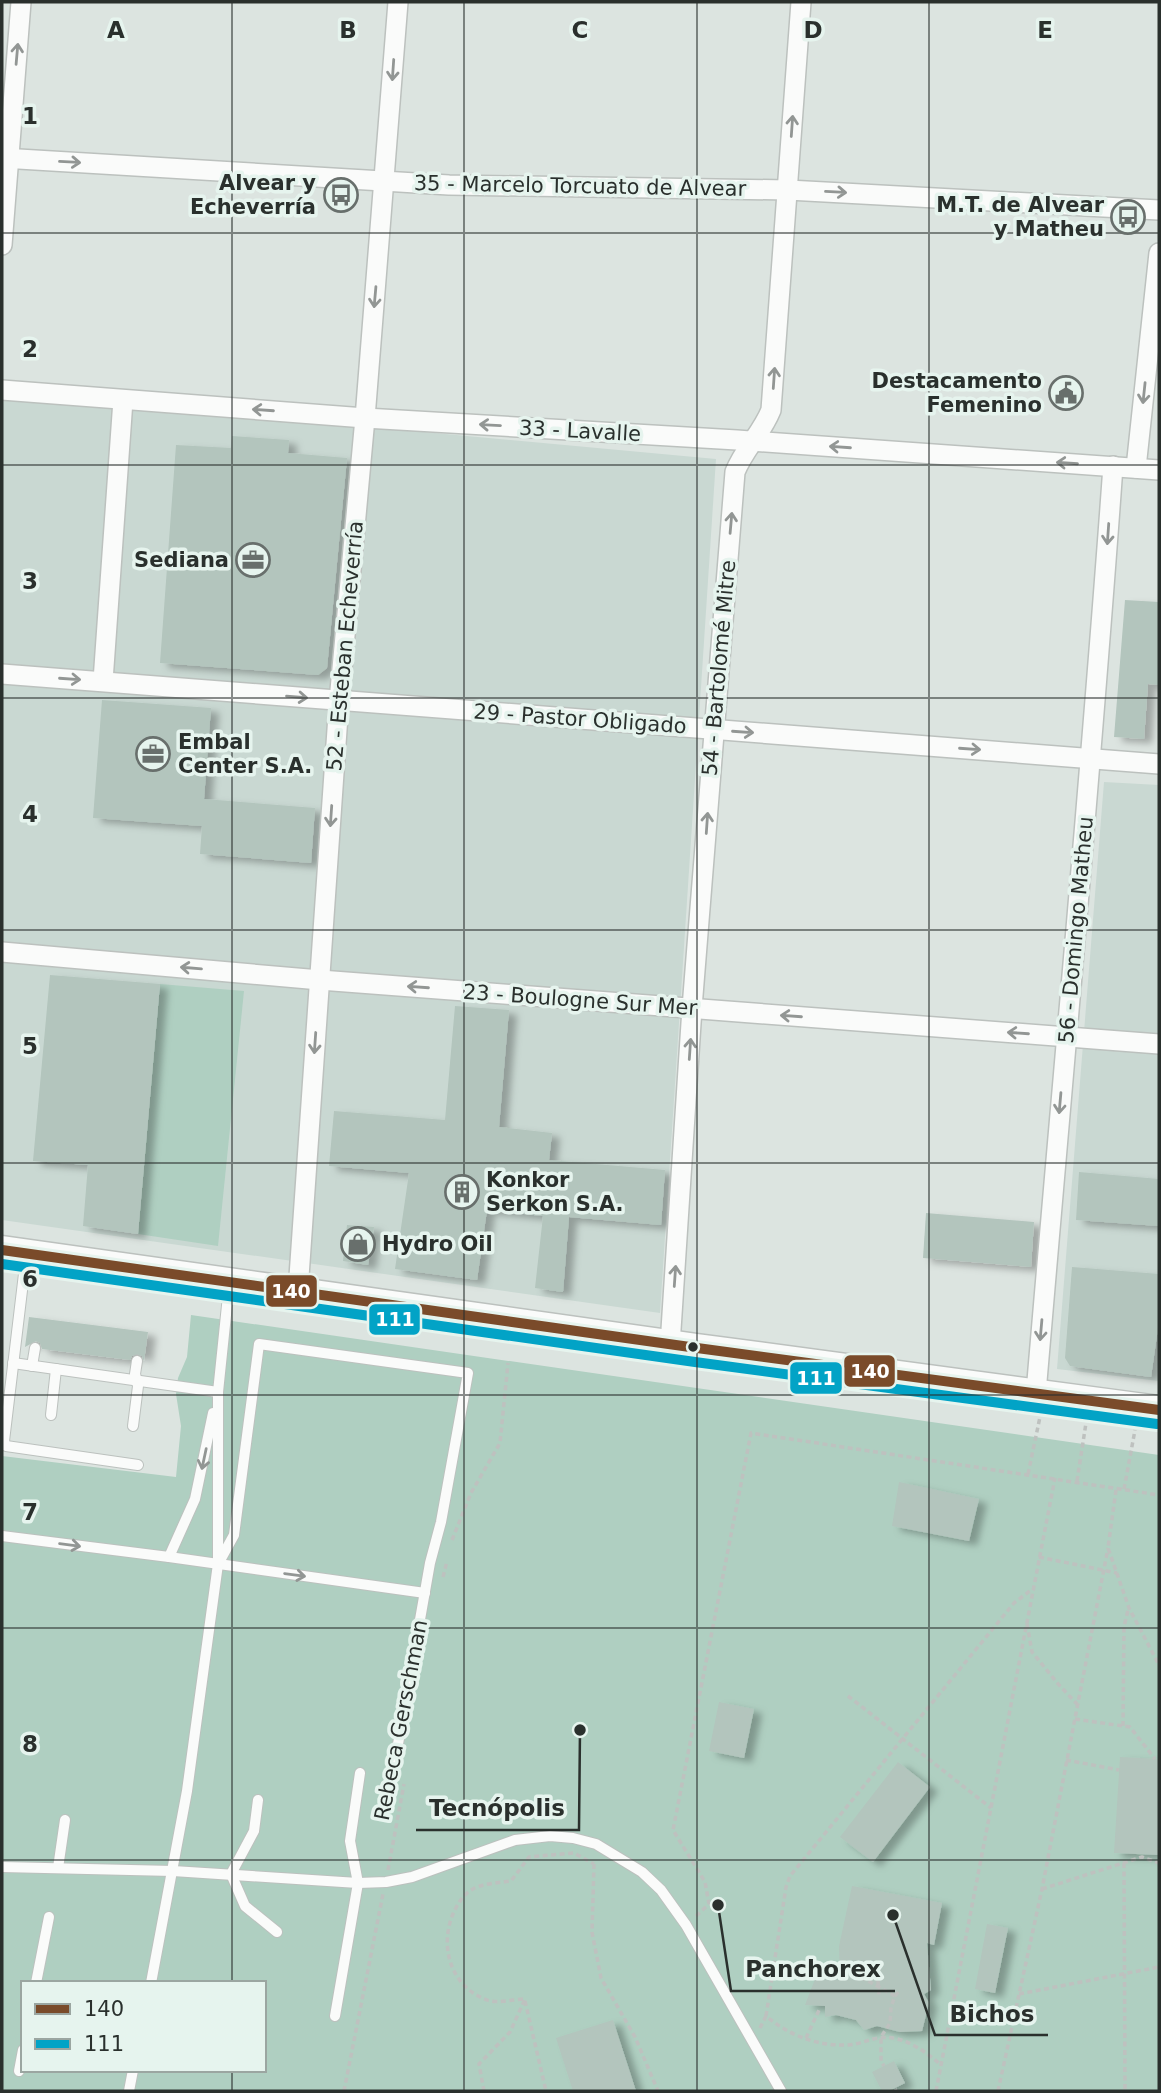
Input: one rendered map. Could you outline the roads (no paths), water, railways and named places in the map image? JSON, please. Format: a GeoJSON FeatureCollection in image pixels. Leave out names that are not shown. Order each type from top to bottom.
{"type":"FeatureCollection","features":[{"type":"Feature","properties":{"kind":"main road"},"geometry":{"type":"LineString","coordinates":[[14,1251],[670,1345],[1149,1409]]}},
{"type":"Feature","properties":{"kind":"street"},"geometry":{"type":"LineString","coordinates":[[2,244],[5,158],[22,2]]}},
{"type":"Feature","properties":{"kind":"street","name":"52 - Esteban Echeverría"},"geometry":{"type":"LineString","coordinates":[[298,1291],[339,701],[365,418],[398,2]]}},
{"type":"Feature","properties":{"kind":"street","name":"54 - Bartolomé Mitre"},"geometry":{"type":"LineString","coordinates":[[670,1345],[692,1009],[735,472],[742,456],[765,426],[771,410],[801,2]]}},
{"type":"Feature","properties":{"kind":"street","name":"35 - Marcelo Torcuato de Alvear"},"geometry":{"type":"LineString","coordinates":[[5,158],[385,181],[788,190],[1159,210]]}},
{"type":"Feature","properties":{"kind":"street"},"geometry":{"type":"LineString","coordinates":[[1136,468],[1159,253]]}},
{"type":"Feature","properties":{"kind":"street","name":"33 - Lavalle"},"geometry":{"type":"LineString","coordinates":[[2,390],[365,418],[754,441],[1159,470]]}},
{"type":"Feature","properties":{"kind":"street"},"geometry":{"type":"LineString","coordinates":[[103,681],[123,400]]}},
{"type":"Feature","properties":{"kind":"street","name":"56 - Domingo Matheu"},"geometry":{"type":"LineString","coordinates":[[1041,1394],[1066,1037],[1092,759],[1113,466]]}},
{"type":"Feature","properties":{"kind":"street","name":"29 - Pastor Obligado"},"geometry":{"type":"LineString","coordinates":[[2,674],[1159,764]]}},
{"type":"Feature","properties":{"kind":"street","name":"23 - Boulogne Sur Mer"},"geometry":{"type":"LineString","coordinates":[[2,952],[320,980],[1159,1044]]}},
{"type":"Feature","properties":{"kind":"lane"},"geometry":{"type":"LineString","coordinates":[[14,1251],[13,1363],[4,1441],[6,1446],[138,1465]]}},
{"type":"Feature","properties":{"kind":"lane"},"geometry":{"type":"LineString","coordinates":[[150,1981],[173,1871],[199,1717],[218,1564],[218,1392],[229,1281]]}},
{"type":"Feature","properties":{"kind":"lane"},"geometry":{"type":"LineString","coordinates":[[218,1564],[234,1535],[259,1344],[468,1373],[392,1778]]}},
{"type":"Feature","properties":{"kind":"lane"},"geometry":{"type":"LineString","coordinates":[[32,1366],[35,1348]]}},
{"type":"Feature","properties":{"kind":"lane"},"geometry":{"type":"LineString","coordinates":[[133,1426],[137,1362]]}},
{"type":"Feature","properties":{"kind":"lane"},"geometry":{"type":"LineString","coordinates":[[13,1363],[218,1392]]}},
{"type":"Feature","properties":{"kind":"lane"},"geometry":{"type":"LineString","coordinates":[[51,1415],[57,1369]]}},
{"type":"Feature","properties":{"kind":"lane"},"geometry":{"type":"LineString","coordinates":[[169,1557],[195,1499],[218,1392]]}},
{"type":"Feature","properties":{"kind":"lane"},"geometry":{"type":"LineString","coordinates":[[2,1536],[425,1593]]}},
{"type":"Feature","properties":{"kind":"lane"},"geometry":{"type":"LineString","coordinates":[[335,2016],[358,1883],[350,1841],[360,1773]]}},
{"type":"Feature","properties":{"kind":"lane"},"geometry":{"type":"LineString","coordinates":[[230,1874],[254,1831],[258,1800]]}},
{"type":"Feature","properties":{"kind":"lane"},"geometry":{"type":"LineString","coordinates":[[58,1868],[65,1820]]}},
{"type":"Feature","properties":{"kind":"lane"},"geometry":{"type":"LineString","coordinates":[[2,1867],[173,1871],[358,1883],[386,1882],[412,1877],[515,1840],[550,1836],[596,1844],[642,1872],[661,1890],[687,1925],[780,2091]]}},
{"type":"Feature","properties":{"kind":"lane"},"geometry":{"type":"LineString","coordinates":[[230,1874],[245,1906],[277,1932]]}},
{"type":"Feature","properties":{"kind":"lane"},"geometry":{"type":"LineString","coordinates":[[36,1981],[49,1917]]}},
{"type":"Feature","properties":{"kind":"lane"},"geometry":{"type":"LineString","coordinates":[[19,2071],[21,2060]]}},
{"type":"Feature","properties":{"kind":"lane"},"geometry":{"type":"LineString","coordinates":[[129,2091],[133,2072]]}},
{"type":"Feature","properties":{"kind":"place","name":"Alvear y Echeverría"},"geometry":{"type":"Point","coordinates":[341,195]}},
{"type":"Feature","properties":{"kind":"place","name":"M.T. de Alvear y Matheu"},"geometry":{"type":"Point","coordinates":[1128,217]}},
{"type":"Feature","properties":{"kind":"place","name":"Destacamento Femenino"},"geometry":{"type":"Point","coordinates":[1066,393]}},
{"type":"Feature","properties":{"kind":"place","name":"Sediana"},"geometry":{"type":"Point","coordinates":[253,560]}},
{"type":"Feature","properties":{"kind":"place","name":"Embal Center S.A."},"geometry":{"type":"Point","coordinates":[153,754]}},
{"type":"Feature","properties":{"kind":"place","name":"Konkor Serkon S.A."},"geometry":{"type":"Point","coordinates":[462,1192]}},
{"type":"Feature","properties":{"kind":"place","name":"Hydro Oil"},"geometry":{"type":"Point","coordinates":[358,1244]}},
{"type":"Feature","properties":{"kind":"place","name":"Tecnópolis"},"geometry":{"type":"Point","coordinates":[580,1730]}},
{"type":"Feature","properties":{"kind":"place","name":"Panchorex"},"geometry":{"type":"Point","coordinates":[718,1905]}},
{"type":"Feature","properties":{"kind":"place","name":"Bichos"},"geometry":{"type":"Point","coordinates":[893,1915]}}]}
